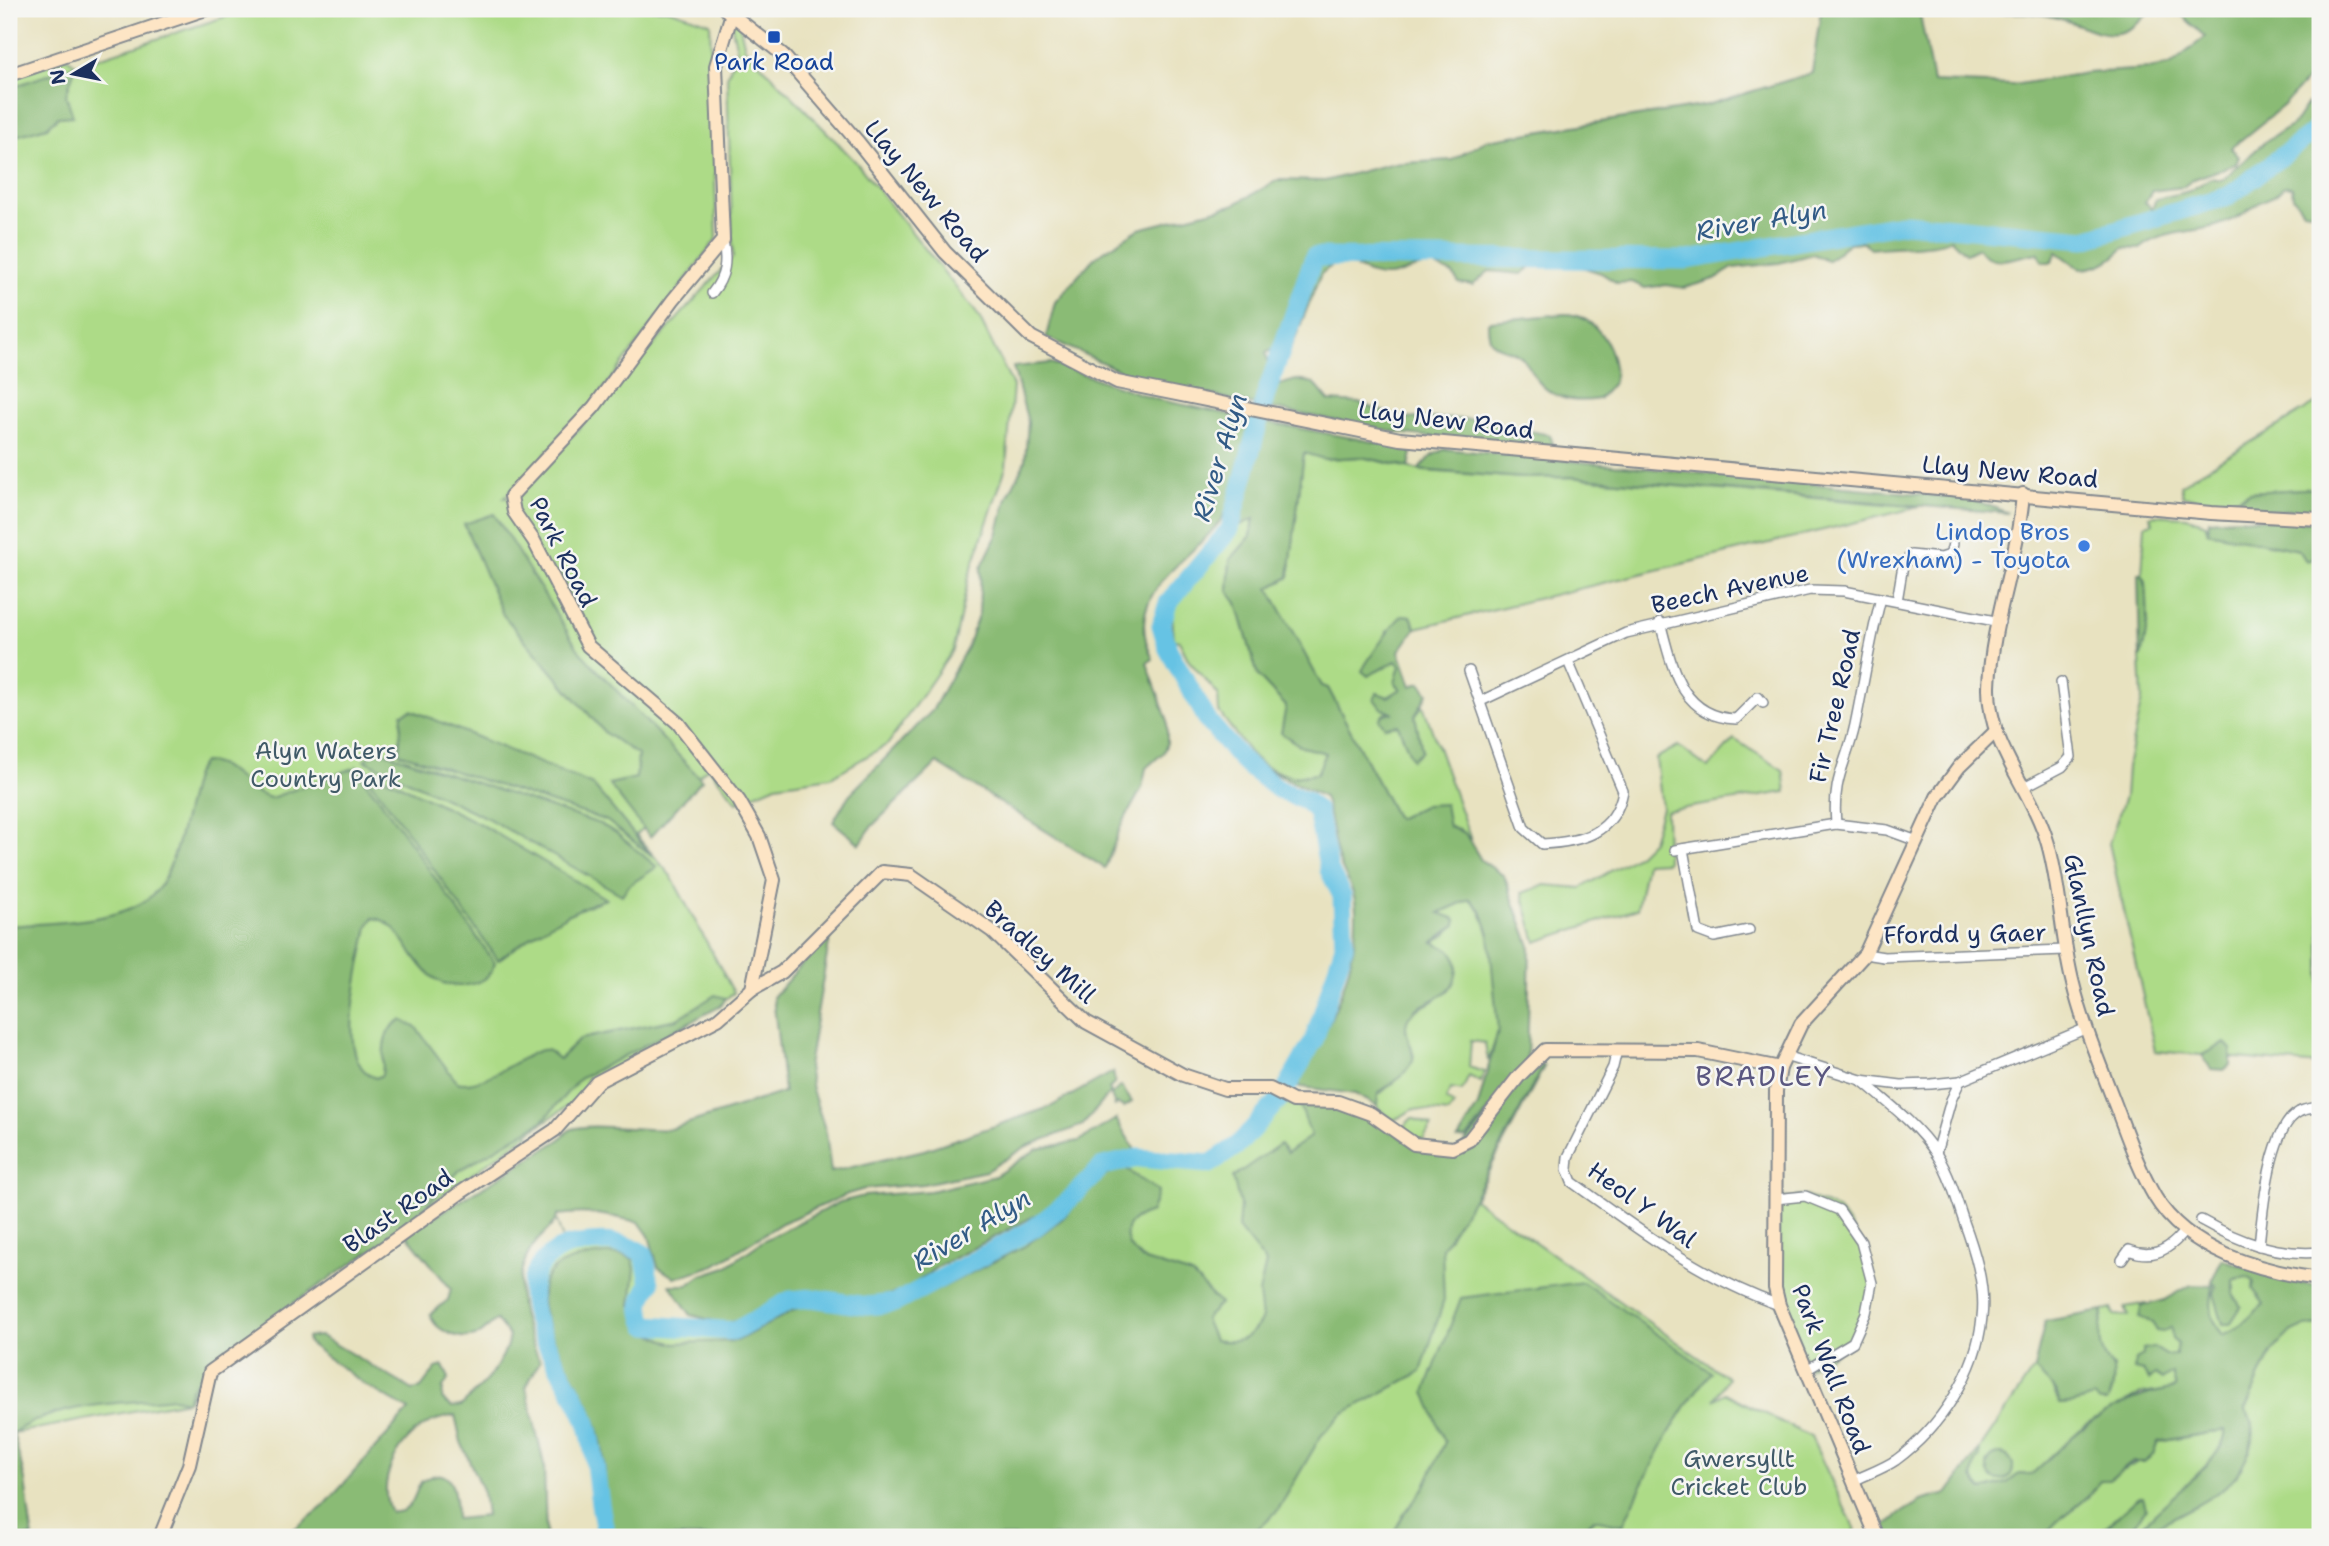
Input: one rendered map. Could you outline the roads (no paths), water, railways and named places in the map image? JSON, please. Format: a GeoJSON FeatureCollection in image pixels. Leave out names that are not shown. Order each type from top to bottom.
{"type":"FeatureCollection","features":[{"type":"Feature","properties":{"kind":"street"},"geometry":{"type":"LineString","coordinates":[[9,75],[206,9]]}},
{"type":"Feature","properties":{"kind":"street"},"geometry":{"type":"LineString","coordinates":[[712,293],[722,282],[727,260],[723,240],[716,66],[730,10]]}},
{"type":"Feature","properties":{"kind":"street","name":"Llay New Road"},"geometry":{"type":"LineString","coordinates":[[730,10],[782,54],[858,142],[945,253],[1031,337],[1117,382],[1400,439],[2211,513],[2320,519]]}},
{"type":"Feature","properties":{"kind":"street","name":"Park Road"},"geometry":{"type":"LineString","coordinates":[[723,240],[673,300],[594,407],[511,496],[514,512],[534,541],[588,646],[678,723],[739,801],[759,836],[774,880],[752,989]]}},
{"type":"Feature","properties":{"kind":"street","name":"Glanllyn Road"},"geometry":{"type":"LineString","coordinates":[[2023,494],[2021,523],[1989,687],[1995,732],[2047,839],[2055,870],[2066,950],[2087,1028],[2147,1182],[2165,1212],[2185,1230],[2223,1253],[2255,1267],[2320,1279]]}},
{"type":"Feature","properties":{"kind":"street"},"geometry":{"type":"LineString","coordinates":[[1897,601],[1903,565],[1911,555],[1941,558],[1950,555],[1953,544]]}},
{"type":"Feature","properties":{"kind":"street","name":"Beech Avenue"},"geometry":{"type":"LineString","coordinates":[[1480,701],[1626,633],[1660,622],[1810,590],[1844,590],[2000,622]]}},
{"type":"Feature","properties":{"kind":"street","name":"Fir Tree Road"},"geometry":{"type":"LineString","coordinates":[[1836,824],[1837,776],[1855,727],[1870,638],[1881,598]]}},
{"type":"Feature","properties":{"kind":"street"},"geometry":{"type":"LineString","coordinates":[[1660,622],[1671,664],[1685,695],[1695,703],[1716,718],[1736,719],[1758,697]]}},
{"type":"Feature","properties":{"kind":"street"},"geometry":{"type":"LineString","coordinates":[[1469,671],[1524,828],[1542,845],[1568,843],[1604,828],[1619,812],[1623,791],[1568,661]]}},
{"type":"Feature","properties":{"kind":"street"},"geometry":{"type":"LineString","coordinates":[[2022,788],[2062,767],[2071,757],[2061,682]]}},
{"type":"Feature","properties":{"kind":"street","name":"Park Wall Road"},"geometry":{"type":"LineString","coordinates":[[1877,1537],[1779,1305],[1775,1288],[1776,1091],[1782,1062],[1801,1024],[1865,954],[1946,782],[1995,732]]}},
{"type":"Feature","properties":{"kind":"street"},"geometry":{"type":"LineString","coordinates":[[1745,929],[1714,937],[1698,931],[1679,850],[1836,824],[1887,830],[1917,841]]}},
{"type":"Feature","properties":{"kind":"street","name":"Bradley Mill"},"geometry":{"type":"LineString","coordinates":[[752,989],[782,972],[882,872],[911,875],[992,931],[1086,1022],[1183,1075],[1225,1089],[1270,1089],[1293,1101],[1338,1102],[1371,1114],[1414,1144],[1453,1148],[1469,1140],[1519,1076],[1545,1050],[1698,1051],[1782,1062]]}},
{"type":"Feature","properties":{"kind":"street","name":"Ffordd y Gaer"},"geometry":{"type":"LineString","coordinates":[[1865,954],[1884,957],[2066,950]]}},
{"type":"Feature","properties":{"kind":"street","name":"Blast Road"},"geometry":{"type":"LineString","coordinates":[[160,1537],[189,1465],[210,1372],[428,1216],[555,1130],[597,1082],[718,1019],[752,989]]}},
{"type":"Feature","properties":{"kind":"street"},"geometry":{"type":"LineString","coordinates":[[1782,1062],[1861,1080],[1901,1085],[1961,1081],[2087,1028]]}},
{"type":"Feature","properties":{"kind":"street","name":"Heol Y Wal"},"geometry":{"type":"LineString","coordinates":[[1617,1050],[1614,1067],[1568,1157],[1567,1169],[1572,1181],[1663,1247],[1736,1290],[1779,1305]]}},
{"type":"Feature","properties":{"kind":"street"},"geometry":{"type":"LineString","coordinates":[[1853,1481],[1895,1460],[1929,1429],[1956,1393],[1973,1357],[1983,1317],[1980,1278],[1966,1225],[1936,1153],[1903,1117],[1861,1080]]}},
{"type":"Feature","properties":{"kind":"street"},"geometry":{"type":"LineString","coordinates":[[1936,1153],[1951,1100],[1961,1081]]}},
{"type":"Feature","properties":{"kind":"street"},"geometry":{"type":"LineString","coordinates":[[2259,1246],[2263,1200],[2283,1131],[2298,1112],[2320,1107]]}},
{"type":"Feature","properties":{"kind":"street"},"geometry":{"type":"LineString","coordinates":[[1775,1199],[1805,1196],[1839,1210],[1861,1242],[1871,1283],[1866,1313],[1853,1342],[1808,1369]]}},
{"type":"Feature","properties":{"kind":"street"},"geometry":{"type":"LineString","coordinates":[[2201,1220],[2232,1238],[2259,1246],[2293,1255],[2320,1252]]}},
{"type":"Feature","properties":{"kind":"street"},"geometry":{"type":"LineString","coordinates":[[2122,1260],[2128,1247],[2146,1255],[2156,1253],[2174,1244],[2185,1230]]}},
{"type":"Feature","properties":{"kind":"waterway","name":"River Alyn"},"geometry":{"type":"LineString","coordinates":[[607,1537],[588,1426],[536,1319],[532,1297],[534,1277],[545,1260],[555,1252],[569,1246],[601,1242],[627,1246],[644,1254],[650,1284],[642,1304],[646,1325],[735,1331],[790,1300],[812,1298],[867,1306],[895,1303],[1033,1229],[1067,1202],[1103,1166],[1138,1158],[1210,1164],[1238,1145],[1282,1096],[1314,1040],[1344,946],[1342,896],[1329,870],[1317,811],[1306,801],[1278,789],[1245,764],[1208,721],[1168,649],[1161,625],[1168,603],[1230,529],[1266,394],[1314,257],[1687,260],[1906,223],[2085,239],[2229,196],[2320,127]]}},
{"type":"Feature","properties":{"kind":"place","name":"Park Road"},"geometry":{"type":"Point","coordinates":[774,37]}},
{"type":"Feature","properties":{"kind":"place","name":"Lindop Bros (Wrexham) - Toyota"},"geometry":{"type":"Point","coordinates":[2084,546]}},
{"type":"Feature","properties":{"kind":"district","name":"BRADLEY"},"geometry":{"type":"Point","coordinates":[1764,1076]}},
{"type":"Feature","properties":{"kind":"park label","name":"Alyn Waters Country Park"},"geometry":{"type":"Point","coordinates":[326,765]}},
{"type":"Feature","properties":{"kind":"park label","name":"Gwersyllt Cricket Club"},"geometry":{"type":"Point","coordinates":[1739,1473]}}]}
